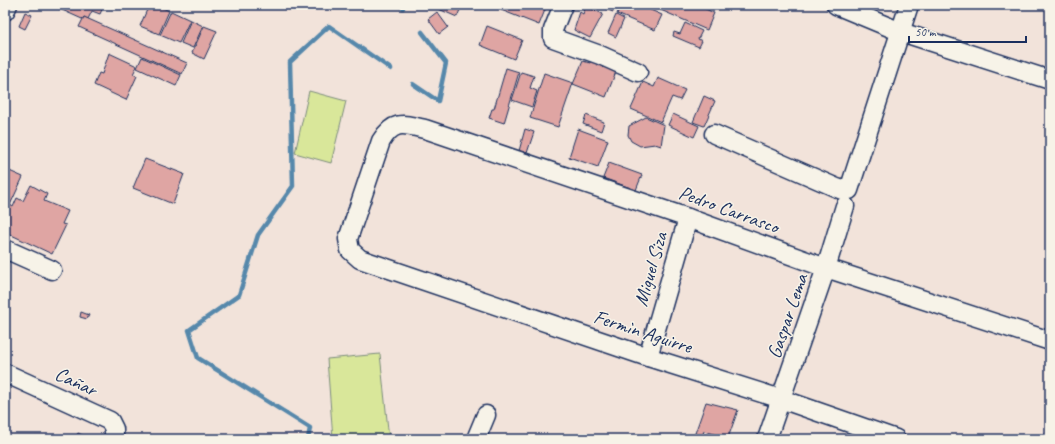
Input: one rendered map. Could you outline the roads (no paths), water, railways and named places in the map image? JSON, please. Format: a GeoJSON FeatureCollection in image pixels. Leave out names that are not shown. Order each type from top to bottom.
{"type":"FeatureCollection","features":[{"type":"Feature","properties":{"kind":"street"},"geometry":{"type":"LineString","coordinates":[[5,11],[8,5]]}},
{"type":"Feature","properties":{"kind":"street"},"geometry":{"type":"LineString","coordinates":[[563,5],[552,33],[554,38],[561,42],[600,55],[638,72]]}},
{"type":"Feature","properties":{"kind":"street"},"geometry":{"type":"LineString","coordinates":[[836,5],[901,32],[1050,80]]}},
{"type":"Feature","properties":{"kind":"street","name":"Gaspar Lema"},"geometry":{"type":"LineString","coordinates":[[767,439],[826,268],[909,5]]}},
{"type":"Feature","properties":{"kind":"street","name":"Pedro Carrasco"},"geometry":{"type":"LineString","coordinates":[[393,127],[404,125],[425,129],[688,218],[826,268],[1050,341]]}},
{"type":"Feature","properties":{"kind":"street","name":"Fermìn Aguirre"},"geometry":{"type":"LineString","coordinates":[[393,127],[387,131],[381,141],[348,238],[350,250],[360,259],[781,399],[896,439]]}},
{"type":"Feature","properties":{"kind":"street"},"geometry":{"type":"LineString","coordinates":[[714,134],[845,191],[847,198]]}},
{"type":"Feature","properties":{"kind":"street","name":"Miguel Siza"},"geometry":{"type":"LineString","coordinates":[[648,356],[688,218]]}},
{"type":"Feature","properties":{"kind":"street"},"geometry":{"type":"LineString","coordinates":[[5,249],[52,270]]}},
{"type":"Feature","properties":{"kind":"street","name":"Cañar"},"geometry":{"type":"LineString","coordinates":[[5,373],[110,422],[114,429],[114,439]]}},
{"type":"Feature","properties":{"kind":"street"},"geometry":{"type":"LineString","coordinates":[[476,439],[486,415]]}},
{"type":"Feature","properties":{"kind":"waterway"},"geometry":{"type":"LineString","coordinates":[[400,5],[403,8]]}},
{"type":"Feature","properties":{"kind":"waterway"},"geometry":{"type":"LineString","coordinates":[[308,439],[310,428],[198,358],[189,330],[239,295],[258,235],[293,186],[290,62],[329,26],[391,69]]}},
{"type":"Feature","properties":{"kind":"waterway"},"geometry":{"type":"LineString","coordinates":[[413,84],[438,101],[446,63],[422,32]]}}]}
